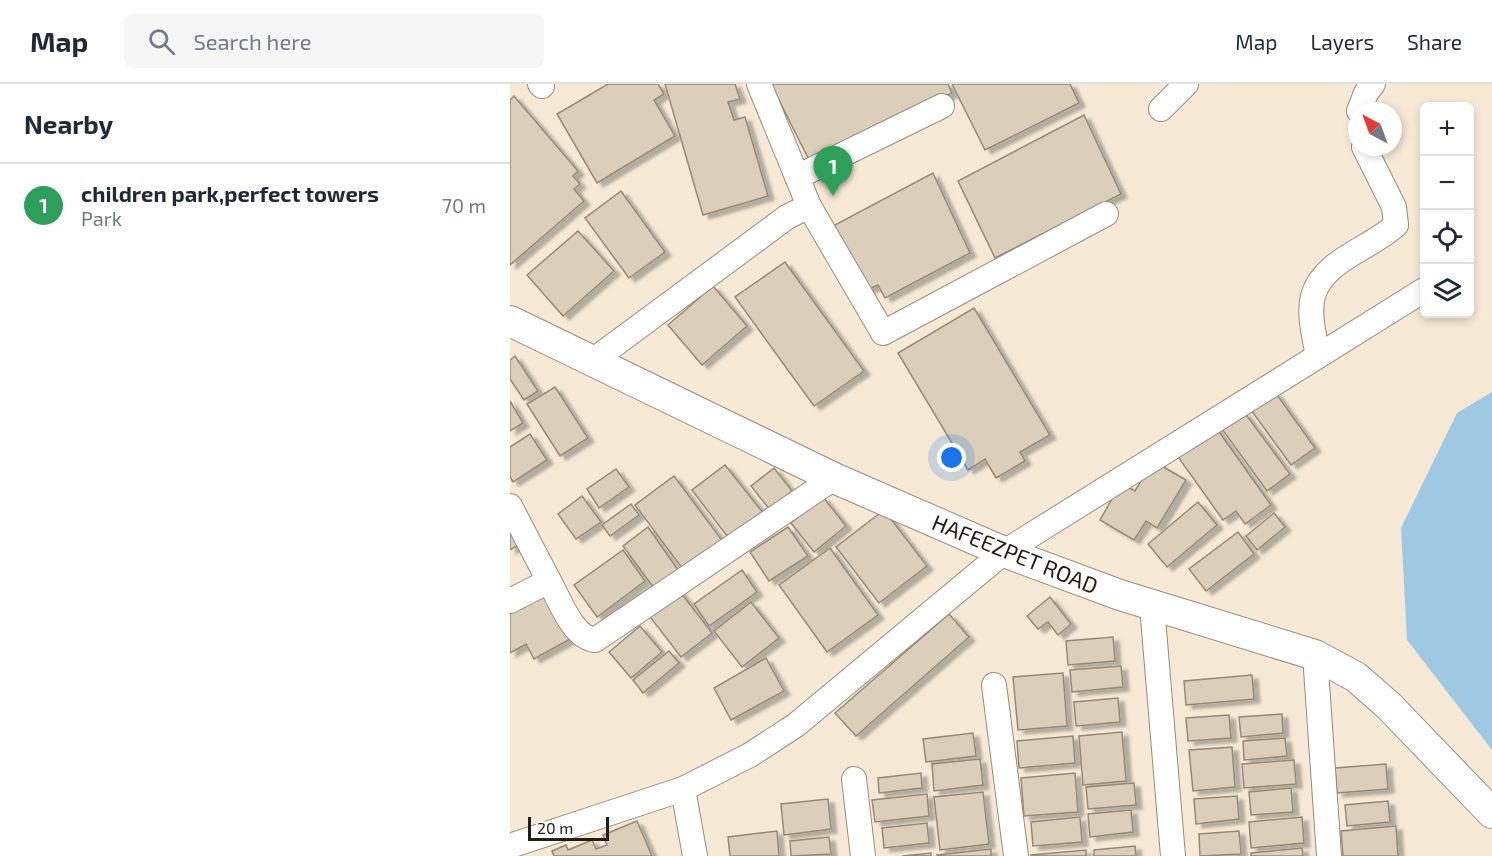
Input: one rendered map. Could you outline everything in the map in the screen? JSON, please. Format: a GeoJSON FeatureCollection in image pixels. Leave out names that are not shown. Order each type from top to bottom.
{"type":"FeatureCollection","features":[{"type":"Feature","properties":{"kind":"street"},"geometry":{"type":"LineString","coordinates":[[759,84],[809,207],[883,333],[1106,214]]}},
{"type":"Feature","properties":{"kind":"street"},"geometry":{"type":"LineString","coordinates":[[1161,109],[1186,84]]}},
{"type":"Feature","properties":{"kind":"street"},"geometry":{"type":"LineString","coordinates":[[1364,102],[1373,84]]}},
{"type":"Feature","properties":{"kind":"street"},"geometry":{"type":"LineString","coordinates":[[797,177],[942,106]]}},
{"type":"Feature","properties":{"kind":"street"},"geometry":{"type":"LineString","coordinates":[[1318,356],[1313,323],[1313,297],[1325,273],[1385,235],[1396,225],[1394,207],[1368,156]]}},
{"type":"Feature","properties":{"kind":"street"},"geometry":{"type":"LineString","coordinates":[[591,362],[787,217],[809,207]]}},
{"type":"Feature","properties":{"kind":"street"},"geometry":{"type":"LineString","coordinates":[[510,846],[682,789],[750,754],[796,724],[1004,552],[1420,293]]}},
{"type":"Feature","properties":{"kind":"street","name":"HAFEEZPET ROAD"},"geometry":{"type":"LineString","coordinates":[[510,321],[834,478],[1004,552],[1152,606],[1315,655],[1356,677],[1492,813]]}},
{"type":"Feature","properties":{"kind":"street"},"geometry":{"type":"LineString","coordinates":[[510,506],[579,633],[586,639],[595,640],[834,478]]}},
{"type":"Feature","properties":{"kind":"street"},"geometry":{"type":"LineString","coordinates":[[510,600],[549,581]]}},
{"type":"Feature","properties":{"kind":"street"},"geometry":{"type":"LineString","coordinates":[[1152,606],[1173,856]]}},
{"type":"Feature","properties":{"kind":"street"},"geometry":{"type":"LineString","coordinates":[[1315,655],[1329,856]]}},
{"type":"Feature","properties":{"kind":"street"},"geometry":{"type":"LineString","coordinates":[[994,685],[1016,856]]}},
{"type":"Feature","properties":{"kind":"street"},"geometry":{"type":"LineString","coordinates":[[854,779],[863,856]]}},
{"type":"Feature","properties":{"kind":"street"},"geometry":{"type":"LineString","coordinates":[[682,789],[695,856]]}},
{"type":"Feature","properties":{"kind":"water"},"geometry":{"type":"Polygon","coordinates":[[[1492,392],[1492,750],[1407,640],[1401,528],[1457,413],[1492,392]]]}},
{"type":"Feature","properties":{"kind":"building"},"geometry":{"type":"Polygon","coordinates":[[[608,84],[658,84],[664,94],[654,100],[675,136],[597,183],[557,114],[608,84]]]}},
{"type":"Feature","properties":{"kind":"building"},"geometry":{"type":"Polygon","coordinates":[[[665,84],[735,84],[740,99],[728,102],[734,120],[745,117],[768,196],[703,215],[665,84]]]}},
{"type":"Feature","properties":{"kind":"building"},"geometry":{"type":"Polygon","coordinates":[[[771,84],[948,84],[952,93],[811,164],[771,84]]]}},
{"type":"Feature","properties":{"kind":"building"},"geometry":{"type":"Polygon","coordinates":[[[952,84],[1070,84],[1079,103],[985,150],[952,84]]]}},
{"type":"Feature","properties":{"kind":"building"},"geometry":{"type":"Polygon","coordinates":[[[514,96],[578,171],[573,176],[580,184],[574,189],[584,201],[510,265],[510,100],[514,96]]]}},
{"type":"Feature","properties":{"kind":"building"},"geometry":{"type":"Polygon","coordinates":[[[1084,115],[1121,194],[995,258],[958,181],[1084,115]]]}},
{"type":"Feature","properties":{"kind":"building"},"geometry":{"type":"Polygon","coordinates":[[[933,173],[970,253],[885,298],[878,285],[864,291],[831,227],[933,173]]]}},
{"type":"Feature","properties":{"kind":"building"},"geometry":{"type":"Polygon","coordinates":[[[621,191],[665,252],[629,278],[585,218],[621,191]]]}},
{"type":"Feature","properties":{"kind":"building"},"geometry":{"type":"Polygon","coordinates":[[[578,231],[614,271],[563,316],[527,275],[578,231]]]}},
{"type":"Feature","properties":{"kind":"building"},"geometry":{"type":"Polygon","coordinates":[[[785,262],[864,371],[814,406],[735,297],[785,262]]]}},
{"type":"Feature","properties":{"kind":"building"},"geometry":{"type":"Polygon","coordinates":[[[713,286],[747,326],[702,365],[668,325],[713,286]]]}},
{"type":"Feature","properties":{"kind":"building"},"geometry":{"type":"Polygon","coordinates":[[[974,308],[1050,435],[1020,452],[1025,461],[996,478],[985,459],[968,470],[898,353],[974,308]]]}},
{"type":"Feature","properties":{"kind":"building"},"geometry":{"type":"Polygon","coordinates":[[[515,356],[538,391],[524,400],[510,379],[510,360],[515,356]]]}},
{"type":"Feature","properties":{"kind":"building"},"geometry":{"type":"Polygon","coordinates":[[[555,387],[588,438],[560,456],[527,404],[555,387]]]}},
{"type":"Feature","properties":{"kind":"building"},"geometry":{"type":"Polygon","coordinates":[[[1275,392],[1315,448],[1291,465],[1251,410],[1275,392]]]}},
{"type":"Feature","properties":{"kind":"building"},"geometry":{"type":"Polygon","coordinates":[[[510,401],[523,423],[510,431],[510,401]]]}},
{"type":"Feature","properties":{"kind":"building"},"geometry":{"type":"Polygon","coordinates":[[[1244,412],[1290,474],[1267,491],[1222,429],[1244,412]]]}},
{"type":"Feature","properties":{"kind":"building"},"geometry":{"type":"Polygon","coordinates":[[[1215,426],[1271,505],[1245,524],[1236,511],[1223,520],[1176,454],[1215,426]]]}},
{"type":"Feature","properties":{"kind":"building"},"geometry":{"type":"Polygon","coordinates":[[[530,434],[547,460],[513,482],[510,477],[510,447],[530,434]]]}},
{"type":"Feature","properties":{"kind":"building"},"geometry":{"type":"Polygon","coordinates":[[[1153,461],[1186,480],[1157,528],[1146,521],[1134,540],[1100,520],[1121,483],[1135,491],[1153,461]]]}},
{"type":"Feature","properties":{"kind":"building"},"geometry":{"type":"Polygon","coordinates":[[[725,465],[764,514],[730,540],[692,490],[725,465]]]}},
{"type":"Feature","properties":{"kind":"building"},"geometry":{"type":"Polygon","coordinates":[[[774,468],[792,491],[770,510],[751,486],[774,468]]]}},
{"type":"Feature","properties":{"kind":"building"},"geometry":{"type":"Polygon","coordinates":[[[616,469],[629,487],[599,508],[587,489],[616,469]]]}},
{"type":"Feature","properties":{"kind":"building"},"geometry":{"type":"Polygon","coordinates":[[[674,476],[724,543],[685,572],[635,505],[674,476]]]}},
{"type":"Feature","properties":{"kind":"building"},"geometry":{"type":"Polygon","coordinates":[[[582,496],[601,522],[576,539],[558,514],[582,496]]]}},
{"type":"Feature","properties":{"kind":"building"},"geometry":{"type":"Polygon","coordinates":[[[823,497],[846,526],[814,552],[791,523],[823,497]]]}},
{"type":"Feature","properties":{"kind":"building"},"geometry":{"type":"Polygon","coordinates":[[[1198,502],[1217,525],[1167,567],[1148,544],[1198,502]]]}},
{"type":"Feature","properties":{"kind":"building"},"geometry":{"type":"Polygon","coordinates":[[[631,504],[639,515],[610,536],[602,525],[631,504]]]}},
{"type":"Feature","properties":{"kind":"building"},"geometry":{"type":"Polygon","coordinates":[[[884,510],[927,566],[879,603],[836,547],[884,510]]]}},
{"type":"Feature","properties":{"kind":"building"},"geometry":{"type":"Polygon","coordinates":[[[1274,513],[1285,527],[1257,550],[1246,536],[1274,513]]]}},
{"type":"Feature","properties":{"kind":"building"},"geometry":{"type":"Polygon","coordinates":[[[510,522],[522,543],[510,550],[510,522]]]}},
{"type":"Feature","properties":{"kind":"building"},"geometry":{"type":"Polygon","coordinates":[[[648,527],[680,573],[656,591],[623,546],[648,527]]]}},
{"type":"Feature","properties":{"kind":"building"},"geometry":{"type":"Polygon","coordinates":[[[788,527],[808,556],[769,581],[750,552],[788,527]]]}},
{"type":"Feature","properties":{"kind":"building"},"geometry":{"type":"Polygon","coordinates":[[[1238,532],[1254,554],[1206,591],[1189,569],[1238,532]]]}},
{"type":"Feature","properties":{"kind":"building"},"geometry":{"type":"Polygon","coordinates":[[[830,548],[878,615],[827,652],[779,585],[830,548]]]}},
{"type":"Feature","properties":{"kind":"building"},"geometry":{"type":"Polygon","coordinates":[[[623,550],[645,581],[597,617],[574,585],[623,550]]]}},
{"type":"Feature","properties":{"kind":"building"},"geometry":{"type":"Polygon","coordinates":[[[742,570],[757,592],[709,626],[694,604],[742,570]]]}},
{"type":"Feature","properties":{"kind":"building"},"geometry":{"type":"Polygon","coordinates":[[[678,589],[712,633],[681,657],[647,613],[678,589]]]}},
{"type":"Feature","properties":{"kind":"building"},"geometry":{"type":"Polygon","coordinates":[[[548,593],[572,638],[534,659],[526,644],[510,653],[510,614],[548,593]]]}},
{"type":"Feature","properties":{"kind":"building"},"geometry":{"type":"Polygon","coordinates":[[[1050,597],[1071,624],[1058,635],[1048,622],[1038,629],[1027,616],[1050,597]]]}},
{"type":"Feature","properties":{"kind":"building"},"geometry":{"type":"Polygon","coordinates":[[[751,602],[779,638],[742,667],[714,631],[751,602]]]}},
{"type":"Feature","properties":{"kind":"building"},"geometry":{"type":"Polygon","coordinates":[[[949,614],[969,637],[856,736],[835,713],[949,614]]]}},
{"type":"Feature","properties":{"kind":"building"},"geometry":{"type":"Polygon","coordinates":[[[640,626],[662,652],[631,678],[609,652],[640,626]]]}},
{"type":"Feature","properties":{"kind":"building"},"geometry":{"type":"Polygon","coordinates":[[[1113,637],[1115,661],[1068,665],[1066,641],[1113,637]]]}},
{"type":"Feature","properties":{"kind":"building"},"geometry":{"type":"Polygon","coordinates":[[[669,651],[679,663],[643,693],[633,680],[669,651]]]}},
{"type":"Feature","properties":{"kind":"building"},"geometry":{"type":"Polygon","coordinates":[[[766,658],[784,691],[731,720],[714,688],[766,658]]]}},
{"type":"Feature","properties":{"kind":"building"},"geometry":{"type":"Polygon","coordinates":[[[1121,666],[1123,687],[1072,692],[1070,670],[1121,666]]]}},
{"type":"Feature","properties":{"kind":"building"},"geometry":{"type":"Polygon","coordinates":[[[1063,673],[1067,726],[1018,730],[1013,677],[1063,673]]]}},
{"type":"Feature","properties":{"kind":"building"},"geometry":{"type":"Polygon","coordinates":[[[1252,675],[1254,699],[1186,705],[1184,681],[1252,675]]]}},
{"type":"Feature","properties":{"kind":"building"},"geometry":{"type":"Polygon","coordinates":[[[1118,698],[1120,722],[1076,726],[1074,702],[1118,698]]]}},
{"type":"Feature","properties":{"kind":"building"},"geometry":{"type":"Polygon","coordinates":[[[1282,714],[1283,733],[1241,737],[1239,717],[1282,714]]]}},
{"type":"Feature","properties":{"kind":"building"},"geometry":{"type":"Polygon","coordinates":[[[1229,715],[1231,738],[1188,741],[1186,718],[1229,715]]]}},
{"type":"Feature","properties":{"kind":"building"},"geometry":{"type":"Polygon","coordinates":[[[1122,732],[1126,781],[1083,785],[1079,736],[1122,732]]]}},
{"type":"Feature","properties":{"kind":"building"},"geometry":{"type":"Polygon","coordinates":[[[973,733],[976,756],[926,762],[923,739],[973,733]]]}},
{"type":"Feature","properties":{"kind":"building"},"geometry":{"type":"Polygon","coordinates":[[[1073,736],[1075,763],[1019,768],[1017,741],[1073,736]]]}},
{"type":"Feature","properties":{"kind":"building"},"geometry":{"type":"Polygon","coordinates":[[[1285,738],[1287,756],[1244,760],[1243,741],[1285,738]]]}},
{"type":"Feature","properties":{"kind":"building"},"geometry":{"type":"Polygon","coordinates":[[[1232,747],[1235,787],[1193,791],[1189,750],[1232,747]]]}},
{"type":"Feature","properties":{"kind":"building"},"geometry":{"type":"Polygon","coordinates":[[[980,759],[983,785],[934,791],[932,764],[980,759]]]}},
{"type":"Feature","properties":{"kind":"building"},"geometry":{"type":"Polygon","coordinates":[[[1294,760],[1296,784],[1244,788],[1242,764],[1294,760]]]}},
{"type":"Feature","properties":{"kind":"building"},"geometry":{"type":"Polygon","coordinates":[[[1386,764],[1388,789],[1337,793],[1335,768],[1386,764]]]}},
{"type":"Feature","properties":{"kind":"building"},"geometry":{"type":"Polygon","coordinates":[[[921,773],[922,788],[879,793],[878,778],[921,773]]]}},
{"type":"Feature","properties":{"kind":"building"},"geometry":{"type":"Polygon","coordinates":[[[1075,773],[1078,812],[1024,816],[1021,778],[1075,773]]]}},
{"type":"Feature","properties":{"kind":"building"},"geometry":{"type":"Polygon","coordinates":[[[1134,783],[1136,805],[1088,809],[1086,787],[1134,783]]]}},
{"type":"Feature","properties":{"kind":"building"},"geometry":{"type":"Polygon","coordinates":[[[1291,788],[1293,812],[1251,815],[1249,792],[1291,788]]]}},
{"type":"Feature","properties":{"kind":"building"},"geometry":{"type":"Polygon","coordinates":[[[983,792],[989,844],[940,850],[934,797],[983,792]]]}},
{"type":"Feature","properties":{"kind":"building"},"geometry":{"type":"Polygon","coordinates":[[[927,794],[929,816],[875,822],[872,800],[927,794]]]}},
{"type":"Feature","properties":{"kind":"building"},"geometry":{"type":"Polygon","coordinates":[[[1237,796],[1239,819],[1196,824],[1194,799],[1237,796]]]}},
{"type":"Feature","properties":{"kind":"building"},"geometry":{"type":"Polygon","coordinates":[[[828,799],[831,829],[784,835],[781,804],[828,799]]]}},
{"type":"Feature","properties":{"kind":"building"},"geometry":{"type":"Polygon","coordinates":[[[1388,801],[1390,822],[1347,826],[1345,805],[1388,801]]]}},
{"type":"Feature","properties":{"kind":"building"},"geometry":{"type":"Polygon","coordinates":[[[1131,810],[1133,832],[1090,837],[1088,814],[1131,810]]]}},
{"type":"Feature","properties":{"kind":"building"},"geometry":{"type":"Polygon","coordinates":[[[1080,817],[1082,842],[1033,846],[1031,822],[1080,817]]]}},
{"type":"Feature","properties":{"kind":"building"},"geometry":{"type":"Polygon","coordinates":[[[1302,817],[1304,843],[1251,848],[1249,822],[1302,817]]]}},
{"type":"Feature","properties":{"kind":"building"},"geometry":{"type":"Polygon","coordinates":[[[637,821],[652,856],[554,856],[552,851],[566,845],[568,850],[592,840],[596,849],[607,845],[603,835],[637,821]]]}},
{"type":"Feature","properties":{"kind":"building"},"geometry":{"type":"Polygon","coordinates":[[[927,823],[929,843],[884,848],[882,828],[927,823]]]}},
{"type":"Feature","properties":{"kind":"building"},"geometry":{"type":"Polygon","coordinates":[[[1396,826],[1398,856],[1343,856],[1341,831],[1396,826]]]}},
{"type":"Feature","properties":{"kind":"building"},"geometry":{"type":"Polygon","coordinates":[[[777,831],[779,856],[730,856],[728,837],[777,831]]]}},
{"type":"Feature","properties":{"kind":"building"},"geometry":{"type":"Polygon","coordinates":[[[1239,831],[1241,854],[1200,856],[1199,834],[1239,831]]]}},
{"type":"Feature","properties":{"kind":"building"},"geometry":{"type":"Polygon","coordinates":[[[829,837],[831,854],[791,856],[790,841],[829,837]]]}},
{"type":"Feature","properties":{"kind":"building"},"geometry":{"type":"Polygon","coordinates":[[[1135,846],[1136,856],[1094,856],[1094,850],[1135,846]]]}},
{"type":"Feature","properties":{"kind":"building"},"geometry":{"type":"Polygon","coordinates":[[[1302,848],[1303,856],[1251,856],[1251,853],[1302,848]]]}},
{"type":"Feature","properties":{"kind":"building"},"geometry":{"type":"Polygon","coordinates":[[[991,849],[991,856],[937,856],[937,855],[991,849]]]}},
{"type":"Feature","properties":{"kind":"building"},"geometry":{"type":"Polygon","coordinates":[[[1086,850],[1086,856],[1031,856],[1031,855],[1086,850]]]}},
{"type":"Feature","properties":{"kind":"building"},"geometry":{"type":"Polygon","coordinates":[[[931,853],[931,856],[902,856],[931,853]]]}},
{"type":"Feature","properties":{"kind":"place","name":"children park,perfect towers"},"geometry":{"type":"Point","coordinates":[833,196]}}]}
